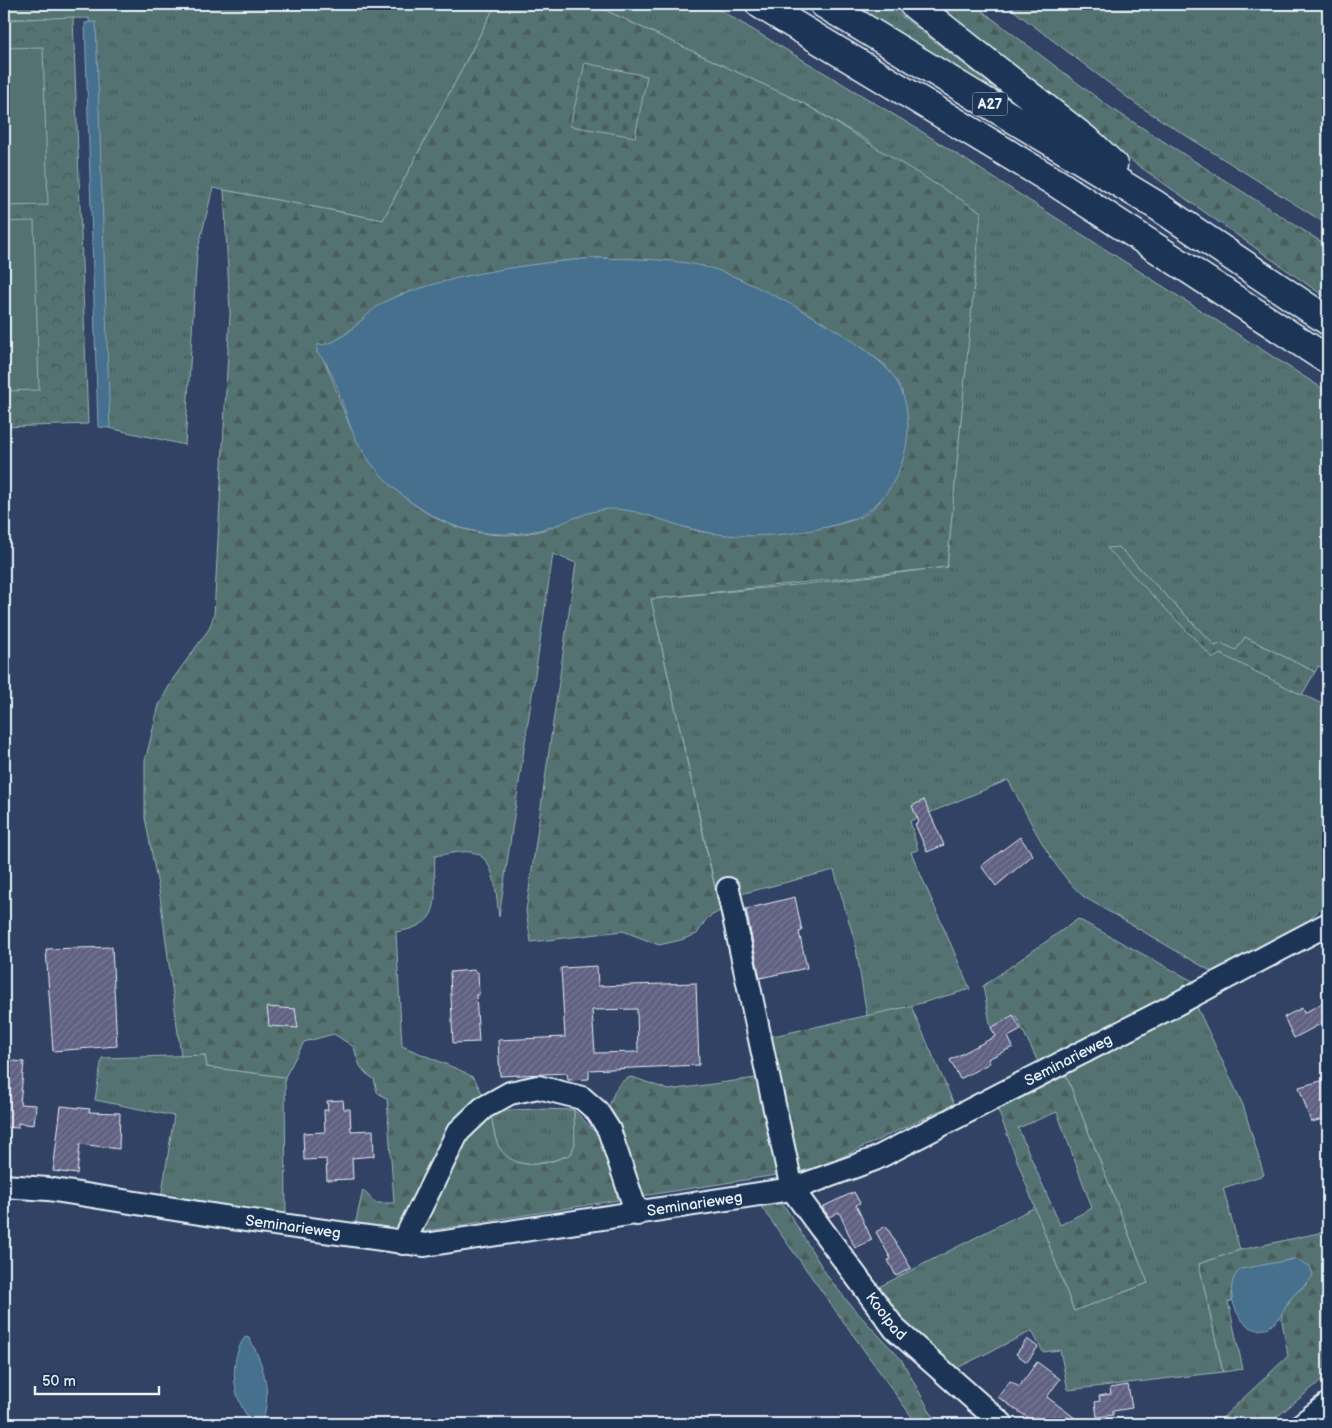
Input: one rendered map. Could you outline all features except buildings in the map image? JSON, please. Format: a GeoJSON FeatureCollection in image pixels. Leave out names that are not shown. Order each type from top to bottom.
{"type":"FeatureCollection","features":[{"type":"Feature","properties":{"kind":"highway","name":"A27"},"geometry":{"type":"LineString","coordinates":[[760,4],[1058,184],[1328,360]]}},
{"type":"Feature","properties":{"kind":"highway","name":"A27"},"geometry":{"type":"LineString","coordinates":[[824,4],[1156,205],[1328,321]]}},
{"type":"Feature","properties":{"kind":"highway","name":"A27"},"geometry":{"type":"LineString","coordinates":[[913,4],[1091,144],[1156,205]]}},
{"type":"Feature","properties":{"kind":"street"},"geometry":{"type":"LineString","coordinates":[[728,889],[792,1189]]}},
{"type":"Feature","properties":{"kind":"street"},"geometry":{"type":"LineString","coordinates":[[1321,927],[1328,908]]}},
{"type":"Feature","properties":{"kind":"street","name":"Seminarieweg"},"geometry":{"type":"LineString","coordinates":[[4,1186],[48,1189],[231,1218],[425,1245],[792,1189],[875,1159],[1169,1008],[1321,927]]}},
{"type":"Feature","properties":{"kind":"street"},"geometry":{"type":"LineString","coordinates":[[403,1243],[458,1132],[483,1108],[510,1093],[538,1087],[582,1098],[597,1110],[609,1130],[637,1214]]}},
{"type":"Feature","properties":{"kind":"street","name":"Koolpad"},"geometry":{"type":"LineString","coordinates":[[792,1189],[895,1329],[1002,1424]]}},
{"type":"Feature","properties":{"kind":"street"},"geometry":{"type":"LineString","coordinates":[[1302,1424],[1328,1404]]}},
{"type":"Feature","properties":{"kind":"green space"},"geometry":{"type":"Polygon","coordinates":[[[4,4],[496,4],[383,220],[213,188],[197,253],[185,445],[105,427],[89,18],[4,19],[4,4]]]}},
{"type":"Feature","properties":{"kind":"green space"},"geometry":{"type":"Polygon","coordinates":[[[496,4],[592,4],[805,104],[981,212],[947,567],[651,599],[720,911],[707,918],[697,934],[681,940],[659,945],[623,931],[531,942],[526,911],[576,563],[553,554],[499,917],[494,878],[486,861],[480,855],[471,852],[453,853],[435,856],[435,896],[434,906],[430,915],[424,922],[412,928],[396,932],[402,1046],[462,1071],[474,1078],[482,1093],[443,1140],[396,1230],[355,1225],[363,1190],[375,1203],[394,1203],[387,1099],[377,1092],[374,1079],[360,1066],[354,1047],[334,1034],[304,1042],[285,1077],[207,1067],[205,1055],[181,1056],[160,896],[145,818],[145,761],[159,705],[173,679],[209,629],[214,615],[230,314],[224,190],[383,220],[496,4]],[[595,258],[552,262],[489,272],[400,295],[374,309],[344,335],[327,345],[323,358],[351,428],[371,463],[401,495],[425,512],[463,529],[491,534],[505,535],[533,532],[546,529],[586,513],[611,508],[632,510],[698,531],[736,534],[786,532],[835,525],[855,519],[872,510],[880,501],[902,392],[885,365],[864,349],[778,298],[737,278],[712,269],[639,259],[595,258]]]}},
{"type":"Feature","properties":{"kind":"green space"},"geometry":{"type":"Polygon","coordinates":[[[592,4],[710,4],[916,128],[1328,392],[1328,670],[1318,666],[1315,672],[1245,637],[1236,651],[1221,643],[1215,646],[1119,547],[1221,654],[1328,707],[1328,900],[1306,924],[1219,976],[1084,897],[1072,885],[1051,857],[1008,780],[910,821],[918,850],[911,852],[970,989],[867,1016],[855,942],[834,870],[733,896],[730,883],[715,886],[651,599],[807,584],[947,567],[964,385],[870,142],[805,104],[592,4]]]}},
{"type":"Feature","properties":{"kind":"green space"},"geometry":{"type":"Polygon","coordinates":[[[842,4],[886,4],[1022,109],[842,4]]]}},
{"type":"Feature","properties":{"kind":"green space"},"geometry":{"type":"Polygon","coordinates":[[[931,4],[973,4],[1108,106],[1328,246],[1328,299],[1105,142],[931,4]]]}},
{"type":"Feature","properties":{"kind":"green space"},"geometry":{"type":"Polygon","coordinates":[[[1005,4],[1328,4],[1328,225],[1136,104],[1005,4]]]}},
{"type":"Feature","properties":{"kind":"green space"},"geometry":{"type":"Polygon","coordinates":[[[73,17],[88,424],[4,427],[4,20],[73,17]]]}},
{"type":"Feature","properties":{"kind":"green space"},"geometry":{"type":"Polygon","coordinates":[[[43,47],[48,205],[4,206],[4,48],[43,47]]]}},
{"type":"Feature","properties":{"kind":"green space"},"geometry":{"type":"Polygon","coordinates":[[[585,63],[647,76],[635,137],[570,126],[585,63]]]}},
{"type":"Feature","properties":{"kind":"green space"},"geometry":{"type":"Polygon","coordinates":[[[34,221],[39,390],[4,391],[4,222],[34,221]]]}},
{"type":"Feature","properties":{"kind":"green space"},"geometry":{"type":"Polygon","coordinates":[[[1119,547],[1215,646],[1221,643],[1236,650],[1245,637],[1315,672],[1302,695],[1221,654],[1213,658],[1107,548],[1119,547]]]}},
{"type":"Feature","properties":{"kind":"green space"},"geometry":{"type":"Polygon","coordinates":[[[1078,919],[1200,985],[1039,1064],[1016,1016],[991,1028],[983,986],[1078,919]]]}},
{"type":"Feature","properties":{"kind":"green space"},"geometry":{"type":"Polygon","coordinates":[[[911,1006],[954,1104],[814,1169],[794,1172],[764,1038],[911,1006]]]}},
{"type":"Feature","properties":{"kind":"green space"},"geometry":{"type":"Polygon","coordinates":[[[1197,1007],[1243,1105],[1264,1175],[1223,1188],[1240,1250],[1199,1264],[1223,1372],[1068,1390],[1060,1350],[1043,1352],[1032,1331],[949,1372],[869,1292],[1035,1207],[1074,1311],[1148,1283],[1066,1075],[1197,1007]]]}},
{"type":"Feature","properties":{"kind":"green space"},"geometry":{"type":"Polygon","coordinates":[[[205,1055],[207,1067],[285,1077],[286,1216],[161,1199],[174,1116],[95,1100],[102,1058],[205,1055]]]}},
{"type":"Feature","properties":{"kind":"green space"},"geometry":{"type":"Polygon","coordinates":[[[1066,1075],[1148,1283],[1074,1311],[998,1110],[1066,1075]],[[1057,1112],[1018,1128],[1060,1225],[1092,1208],[1057,1112]]]}},
{"type":"Feature","properties":{"kind":"green space"},"geometry":{"type":"Polygon","coordinates":[[[632,1077],[669,1090],[756,1078],[777,1175],[635,1197],[608,1110],[613,1094],[619,1085],[622,1081],[632,1077]]]}},
{"type":"Feature","properties":{"kind":"green space"},"geometry":{"type":"Polygon","coordinates":[[[510,1110],[574,1110],[575,1144],[571,1154],[562,1158],[540,1163],[519,1163],[502,1153],[494,1133],[491,1116],[510,1110]]]}},
{"type":"Feature","properties":{"kind":"green space"},"geometry":{"type":"Polygon","coordinates":[[[574,1110],[599,1136],[612,1170],[618,1200],[414,1233],[473,1126],[491,1116],[497,1144],[506,1155],[522,1164],[542,1163],[571,1154],[575,1144],[574,1110]]]}},
{"type":"Feature","properties":{"kind":"green space"},"geometry":{"type":"Polygon","coordinates":[[[777,1200],[782,1202],[828,1277],[852,1307],[901,1359],[937,1424],[917,1424],[757,1201],[777,1200]]]}},
{"type":"Feature","properties":{"kind":"green space"},"geometry":{"type":"Polygon","coordinates":[[[1328,1231],[1328,1375],[1268,1424],[1216,1424],[1288,1356],[1281,1315],[1293,1295],[1307,1284],[1294,1259],[1269,1265],[1231,1293],[1234,1300],[1228,1302],[1243,1369],[1223,1372],[1199,1264],[1240,1250],[1328,1231]]]}},
{"type":"Feature","properties":{"kind":"water"},"geometry":{"type":"Polygon","coordinates":[[[96,22],[110,428],[98,427],[85,23],[96,22]]]}},
{"type":"Feature","properties":{"kind":"water"},"geometry":{"type":"Polygon","coordinates":[[[595,258],[670,261],[714,269],[733,276],[811,315],[838,331],[881,363],[894,377],[899,386],[906,406],[908,428],[903,459],[898,473],[884,496],[875,505],[854,518],[827,527],[779,535],[744,536],[711,533],[635,512],[614,509],[596,511],[552,527],[530,532],[489,533],[449,524],[424,511],[400,493],[369,461],[361,448],[350,426],[329,368],[317,353],[317,345],[338,339],[383,303],[417,289],[493,271],[595,258]]]}},
{"type":"Feature","properties":{"kind":"water"},"geometry":{"type":"Polygon","coordinates":[[[1295,1259],[1310,1266],[1313,1275],[1292,1297],[1272,1325],[1261,1330],[1252,1328],[1243,1321],[1237,1312],[1233,1300],[1232,1288],[1234,1277],[1241,1269],[1295,1259]]]}},
{"type":"Feature","properties":{"kind":"water"},"geometry":{"type":"Polygon","coordinates":[[[245,1337],[249,1338],[262,1367],[267,1398],[263,1419],[252,1421],[240,1403],[234,1369],[236,1357],[245,1337]]]}}]}
